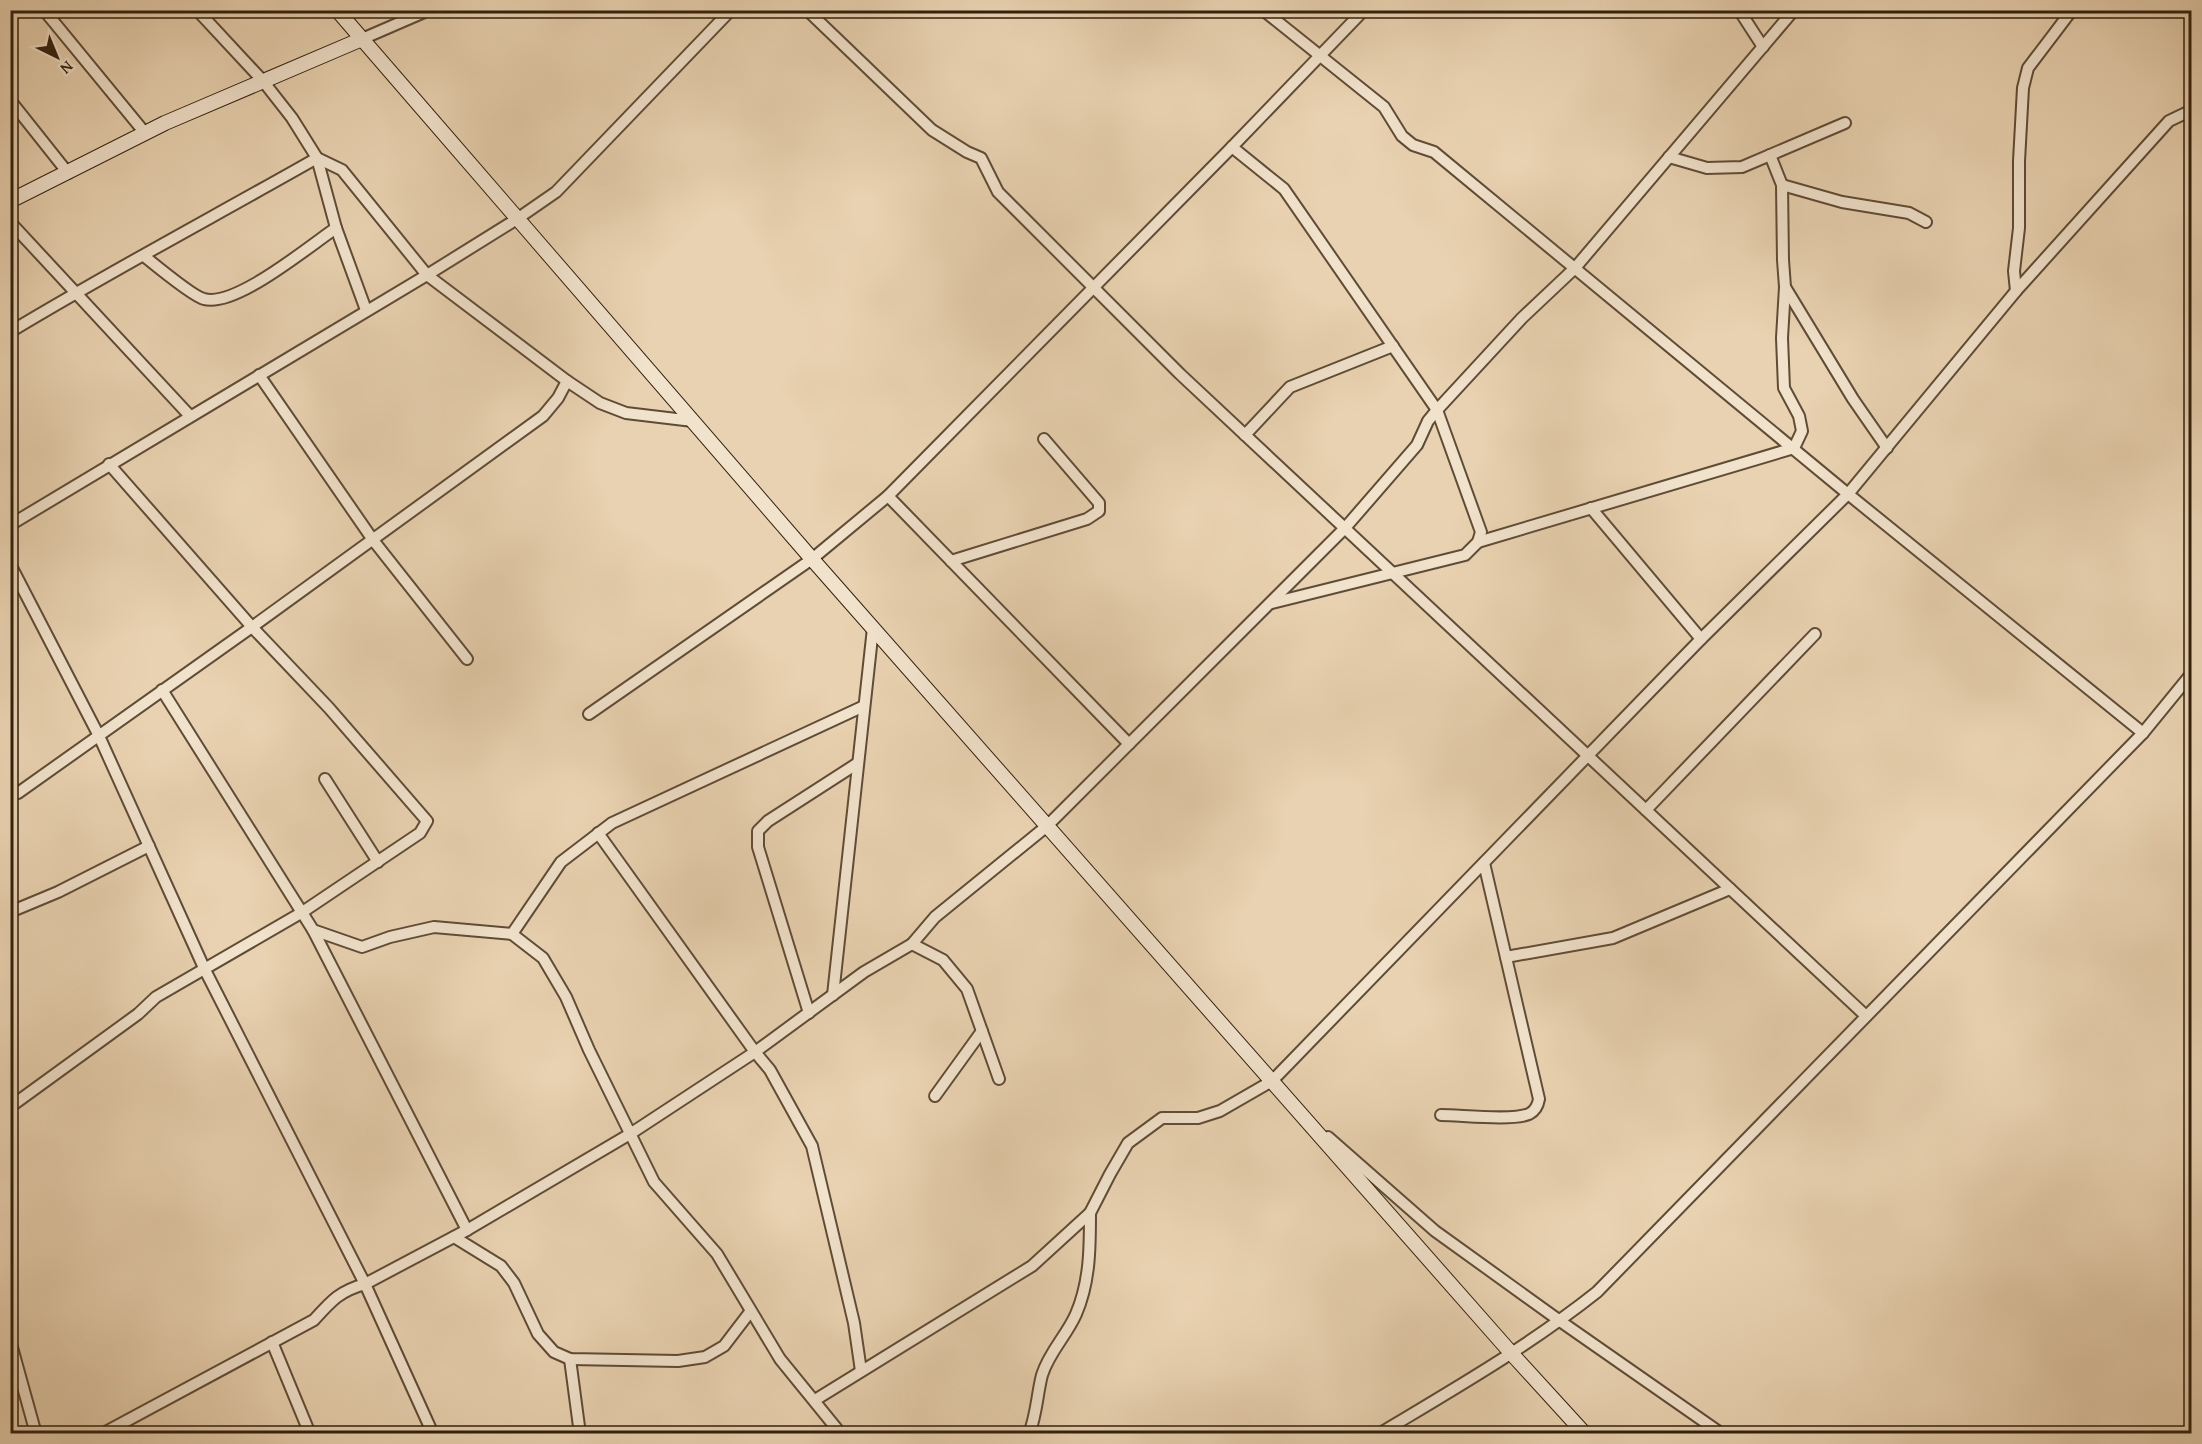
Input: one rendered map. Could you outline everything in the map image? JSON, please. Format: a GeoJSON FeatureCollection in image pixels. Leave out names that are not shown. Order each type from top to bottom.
{"type":"FeatureCollection","features":[{"type":"Feature","properties":{"kind":"street"},"geometry":{"type":"LineString","coordinates":[[44,10],[145,133]]}},
{"type":"Feature","properties":{"kind":"street"},"geometry":{"type":"LineString","coordinates":[[197,10],[263,81],[292,118],[317,158],[336,228],[366,310]]}},
{"type":"Feature","properties":{"kind":"street"},"geometry":{"type":"LineString","coordinates":[[337,10],[812,559],[1585,1434]]}},
{"type":"Feature","properties":{"kind":"street"},"geometry":{"type":"LineString","coordinates":[[10,201],[145,133],[429,10]]}},
{"type":"Feature","properties":{"kind":"street"},"geometry":{"type":"LineString","coordinates":[[10,525],[427,275],[556,192],[730,10]]}},
{"type":"Feature","properties":{"kind":"street"},"geometry":{"type":"LineString","coordinates":[[807,10],[932,130],[966,152],[981,158],[998,192],[1245,435],[1866,1016]]}},
{"type":"Feature","properties":{"kind":"street"},"geometry":{"type":"LineString","coordinates":[[1263,10],[1384,107],[1402,136],[1413,145],[1434,152],[1848,494],[2143,733]]}},
{"type":"Feature","properties":{"kind":"street"},"geometry":{"type":"LineString","coordinates":[[589,714],[812,559],[888,496],[1320,58],[1364,10]]}},
{"type":"Feature","properties":{"kind":"street"},"geometry":{"type":"LineString","coordinates":[[1739,10],[1762,47]]}},
{"type":"Feature","properties":{"kind":"street"},"geometry":{"type":"LineString","coordinates":[[102,1434],[314,1320],[334,1298],[348,1289],[365,1284],[467,1230],[630,1134],[755,1052],[864,972],[912,944],[935,916],[1047,826],[1345,528],[1417,445],[1428,421],[1437,410],[1522,318],[1575,268],[1794,10]]}},
{"type":"Feature","properties":{"kind":"street"},"geometry":{"type":"LineString","coordinates":[[2016,291],[2014,271],[2019,228],[2019,160],[2023,88],[2028,68],[2072,10]]}},
{"type":"Feature","properties":{"kind":"street"},"geometry":{"type":"LineString","coordinates":[[10,100],[68,172]]}},
{"type":"Feature","properties":{"kind":"street"},"geometry":{"type":"LineString","coordinates":[[815,1400],[1032,1266],[1090,1213],[1128,1143],[1162,1118],[1198,1118],[1220,1111],[1272,1081],[1701,639],[1848,494],[2016,291],[2169,121],[2192,110]]}},
{"type":"Feature","properties":{"kind":"street"},"geometry":{"type":"LineString","coordinates":[[1669,157],[1707,168],[1742,167],[1845,123]]}},
{"type":"Feature","properties":{"kind":"street"},"geometry":{"type":"LineString","coordinates":[[1232,147],[1284,189],[1437,410],[1481,532],[1478,542]]}},
{"type":"Feature","properties":{"kind":"street"},"geometry":{"type":"LineString","coordinates":[[1271,603],[1465,555],[1478,542],[1794,448],[1802,431],[1798,416],[1784,388],[1782,338],[1785,287],[1782,185],[1770,155]]}},
{"type":"Feature","properties":{"kind":"street"},"geometry":{"type":"LineString","coordinates":[[10,332],[75,292],[144,256],[317,158]]}},
{"type":"Feature","properties":{"kind":"street"},"geometry":{"type":"LineString","coordinates":[[317,158],[342,170],[427,275],[567,381],[600,403],[626,413],[693,421]]}},
{"type":"Feature","properties":{"kind":"street"},"geometry":{"type":"LineString","coordinates":[[1782,185],[1842,202],[1909,213],[1926,222]]}},
{"type":"Feature","properties":{"kind":"street"},"geometry":{"type":"LineString","coordinates":[[10,222],[190,416]]}},
{"type":"Feature","properties":{"kind":"street"},"geometry":{"type":"LineString","coordinates":[[144,256],[203,299],[220,300],[243,292],[336,228]]}},
{"type":"Feature","properties":{"kind":"street"},"geometry":{"type":"LineString","coordinates":[[1785,287],[1853,399],[1887,448]]}},
{"type":"Feature","properties":{"kind":"street"},"geometry":{"type":"LineString","coordinates":[[1245,435],[1290,387],[1393,346]]}},
{"type":"Feature","properties":{"kind":"street"},"geometry":{"type":"LineString","coordinates":[[259,375],[373,540],[467,659]]}},
{"type":"Feature","properties":{"kind":"street"},"geometry":{"type":"LineString","coordinates":[[18,793],[543,416],[558,398],[567,381]]}},
{"type":"Feature","properties":{"kind":"street"},"geometry":{"type":"LineString","coordinates":[[951,561],[1087,519],[1099,511],[1099,502],[1044,440]]}},
{"type":"Feature","properties":{"kind":"street"},"geometry":{"type":"LineString","coordinates":[[10,1107],[138,1014],[156,997],[301,913],[420,833],[427,821],[329,708],[252,627],[109,464]]}},
{"type":"Feature","properties":{"kind":"street"},"geometry":{"type":"LineString","coordinates":[[888,496],[1129,744]]}},
{"type":"Feature","properties":{"kind":"street"},"geometry":{"type":"LineString","coordinates":[[1591,508],[1701,639]]}},
{"type":"Feature","properties":{"kind":"street"},"geometry":{"type":"LineString","coordinates":[[10,564],[99,736],[205,970],[365,1284],[433,1434]]}},
{"type":"Feature","properties":{"kind":"street"},"geometry":{"type":"LineString","coordinates":[[833,995],[873,628]]}},
{"type":"Feature","properties":{"kind":"street"},"geometry":{"type":"LineString","coordinates":[[1646,810],[1815,634]]}},
{"type":"Feature","properties":{"kind":"street"},"geometry":{"type":"LineString","coordinates":[[1379,1434],[1512,1354],[1597,1292],[2143,733],[2192,673]]}},
{"type":"Feature","properties":{"kind":"street"},"geometry":{"type":"LineString","coordinates":[[162,690],[313,930],[467,1230]]}},
{"type":"Feature","properties":{"kind":"street"},"geometry":{"type":"LineString","coordinates":[[512,934],[561,862],[612,823],[864,706]]}},
{"type":"Feature","properties":{"kind":"street"},"geometry":{"type":"LineString","coordinates":[[809,1013],[758,847],[758,831],[768,821],[858,763]]}},
{"type":"Feature","properties":{"kind":"street"},"geometry":{"type":"LineString","coordinates":[[325,779],[378,862]]}},
{"type":"Feature","properties":{"kind":"street"},"geometry":{"type":"LineString","coordinates":[[598,833],[770,1070],[812,1146],[854,1323],[861,1371]]}},
{"type":"Feature","properties":{"kind":"street"},"geometry":{"type":"LineString","coordinates":[[10,912],[58,892],[149,846]]}},
{"type":"Feature","properties":{"kind":"street"},"geometry":{"type":"LineString","coordinates":[[1441,1115],[1518,1117],[1530,1113],[1538,1106],[1539,1099],[1484,863]]}},
{"type":"Feature","properties":{"kind":"street"},"geometry":{"type":"LineString","coordinates":[[1506,957],[1613,938],[1730,889]]}},
{"type":"Feature","properties":{"kind":"street"},"geometry":{"type":"LineString","coordinates":[[313,930],[362,947],[390,937],[434,927],[512,934],[543,958],[567,997],[589,1050],[654,1182],[717,1254],[780,1359],[842,1434]]}},
{"type":"Feature","properties":{"kind":"street"},"geometry":{"type":"LineString","coordinates":[[912,944],[943,960],[967,989],[999,1078]]}},
{"type":"Feature","properties":{"kind":"street"},"geometry":{"type":"LineString","coordinates":[[935,1096],[982,1031]]}},
{"type":"Feature","properties":{"kind":"street"},"geometry":{"type":"LineString","coordinates":[[1300,1113],[1435,1232],[1722,1434]]}},
{"type":"Feature","properties":{"kind":"street"},"geometry":{"type":"LineString","coordinates":[[1029,1434],[1036,1416],[1042,1374],[1076,1314],[1087,1277],[1090,1213]]}},
{"type":"Feature","properties":{"kind":"street"},"geometry":{"type":"LineString","coordinates":[[454,1237],[501,1266],[514,1283],[538,1334],[554,1352],[570,1359],[678,1361],[705,1357],[724,1346],[750,1312]]}},
{"type":"Feature","properties":{"kind":"street"},"geometry":{"type":"LineString","coordinates":[[10,1340],[36,1434]]}},
{"type":"Feature","properties":{"kind":"street"},"geometry":{"type":"LineString","coordinates":[[272,1342],[310,1434]]}},
{"type":"Feature","properties":{"kind":"street"},"geometry":{"type":"LineString","coordinates":[[570,1359],[580,1434]]}}]}
